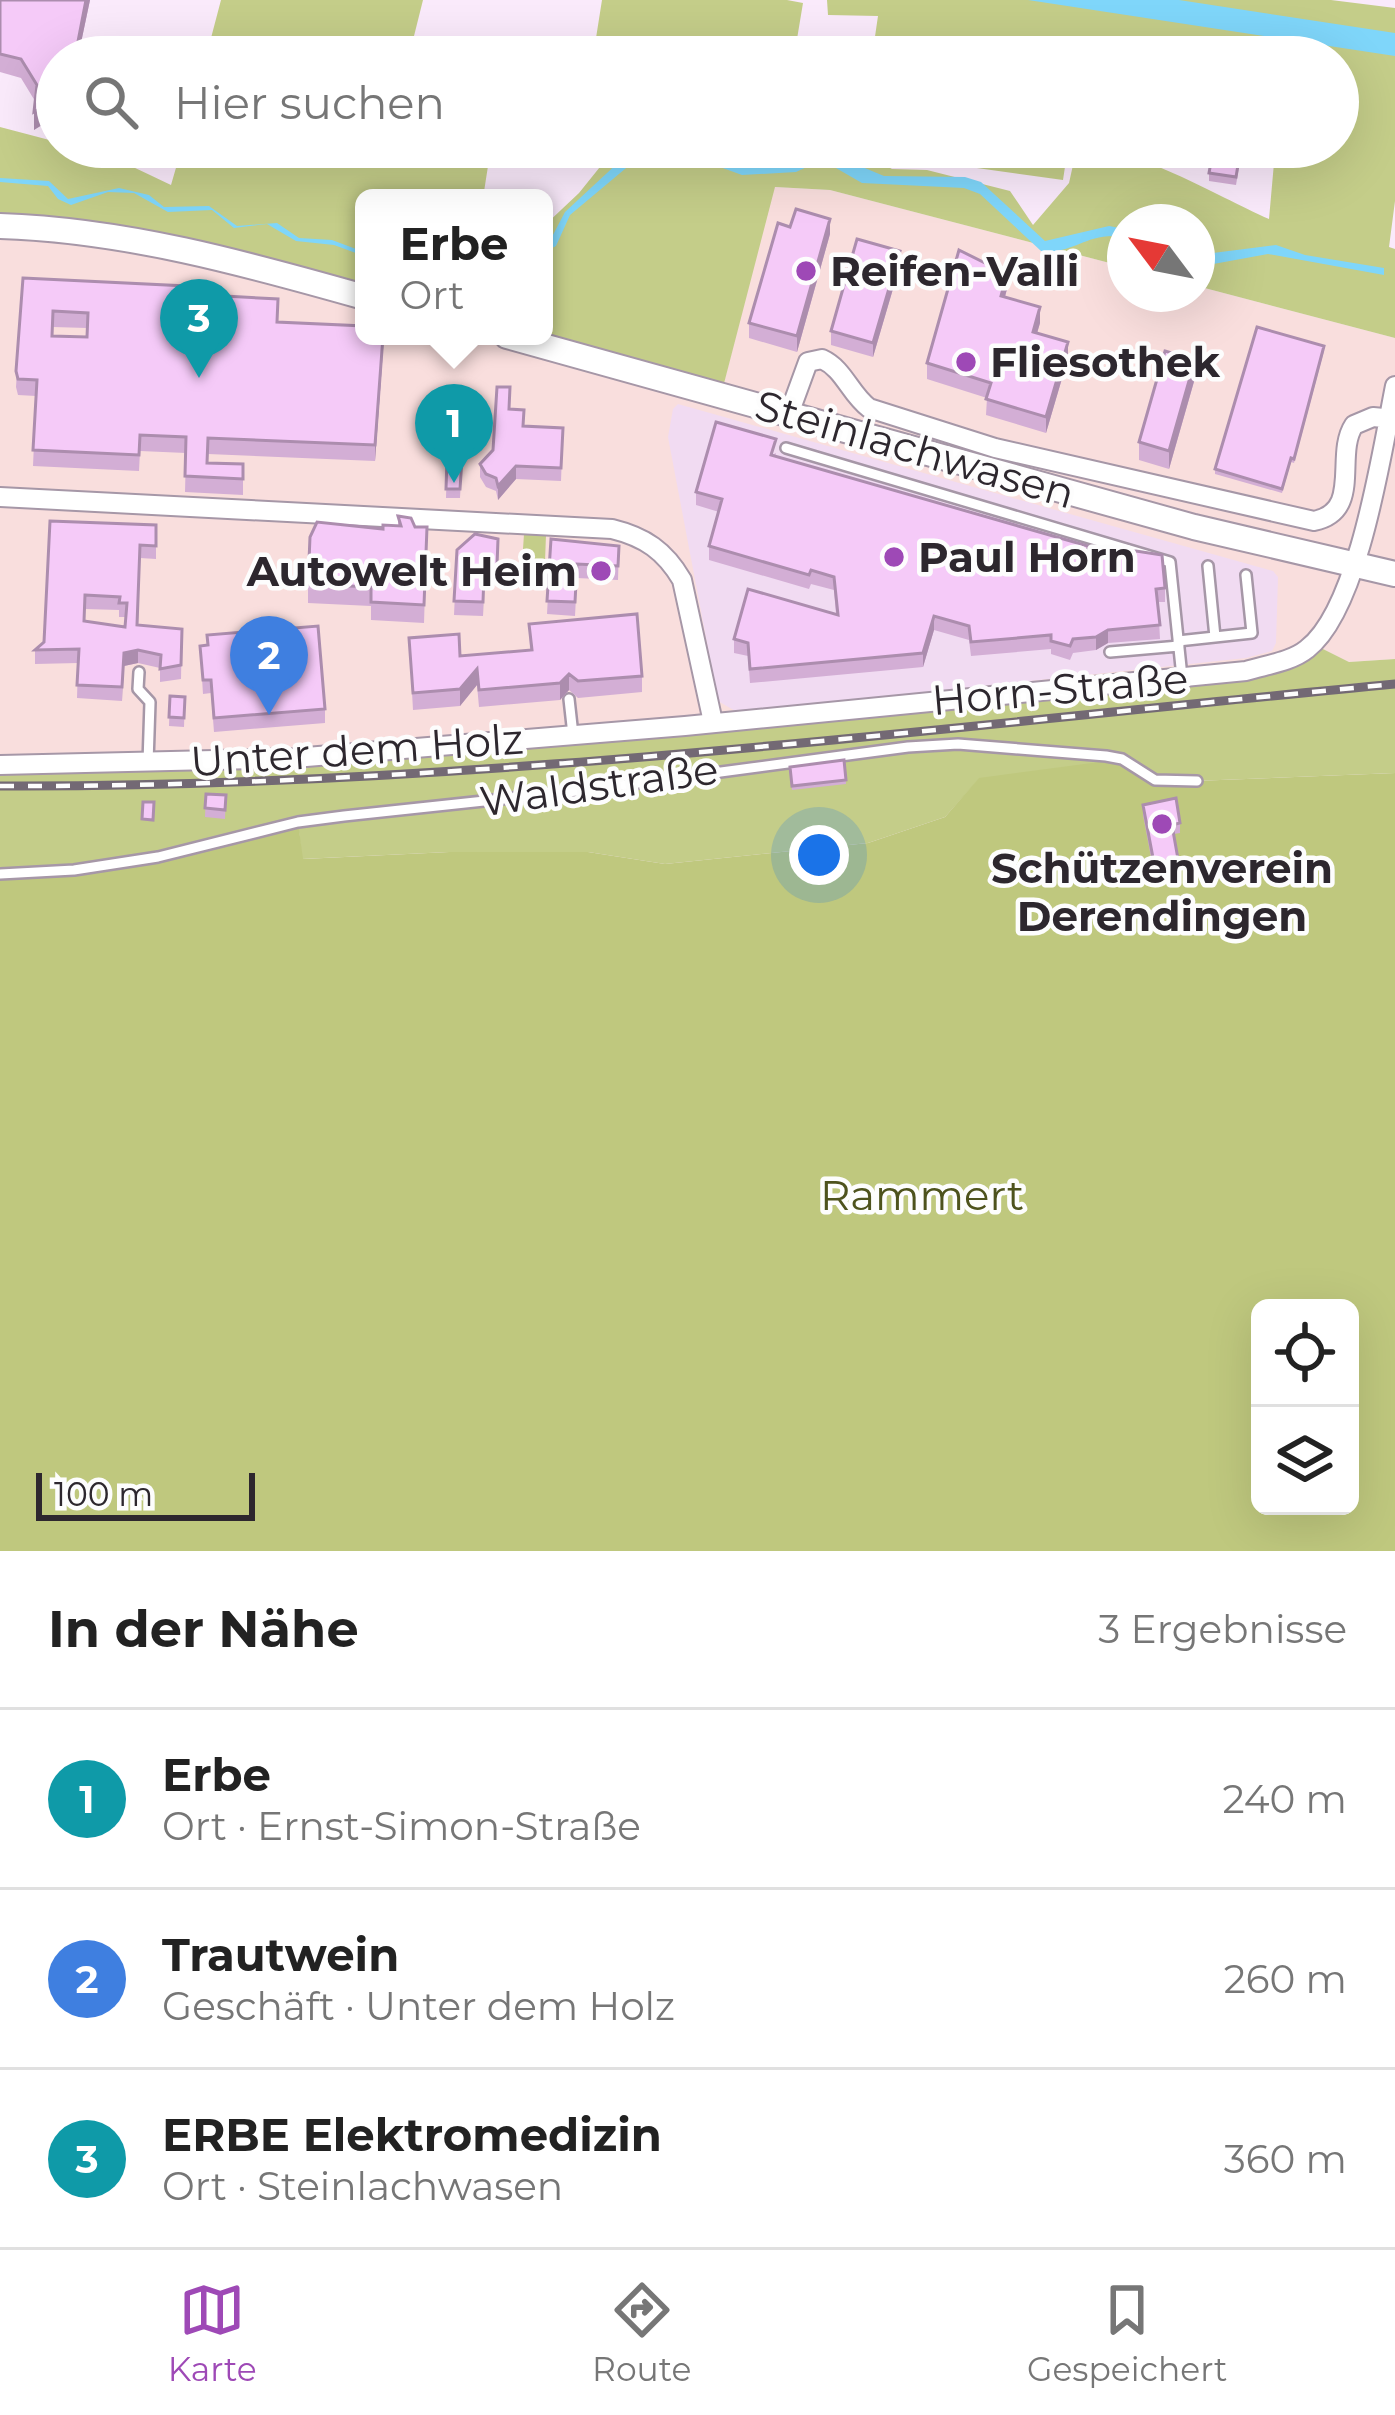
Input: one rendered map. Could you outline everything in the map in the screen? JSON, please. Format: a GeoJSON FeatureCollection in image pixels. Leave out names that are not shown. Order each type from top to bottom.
{"type":"FeatureCollection","features":[{"type":"Feature","properties":{"kind":"street"},"geometry":{"type":"LineString","coordinates":[[0,226],[134,239],[355,295]]}},
{"type":"Feature","properties":{"kind":"street","name":"Steinlachwasen"},"geometry":{"type":"LineString","coordinates":[[540,345],[1194,527],[1395,574]]}},
{"type":"Feature","properties":{"kind":"street"},"geometry":{"type":"LineString","coordinates":[[789,414],[808,362],[815,358],[830,362],[856,399],[869,408],[995,448],[1314,521],[1327,519],[1344,495],[1349,430],[1366,418],[1392,419]]}},
{"type":"Feature","properties":{"kind":"street","name":"Horn-Straße"},"geometry":{"type":"LineString","coordinates":[[712,722],[1246,671],[1305,651],[1337,610],[1353,566],[1392,419],[1395,386]]}},
{"type":"Feature","properties":{"kind":"street"},"geometry":{"type":"LineString","coordinates":[[0,497],[598,528],[633,534],[654,545],[682,580],[712,722]]}},
{"type":"Feature","properties":{"kind":"street","name":"Unter dem Holz"},"geometry":{"type":"LineString","coordinates":[[0,765],[294,758],[712,722]]}},
{"type":"Feature","properties":{"kind":"lane"},"geometry":{"type":"LineString","coordinates":[[786,448],[1170,562],[1182,677]]}},
{"type":"Feature","properties":{"kind":"lane"},"geometry":{"type":"LineString","coordinates":[[1208,566],[1215,637]]}},
{"type":"Feature","properties":{"kind":"lane"},"geometry":{"type":"LineString","coordinates":[[1110,652],[1252,633],[1246,575]]}},
{"type":"Feature","properties":{"kind":"lane"},"geometry":{"type":"LineString","coordinates":[[139,672],[138,689],[150,702],[148,764]]}},
{"type":"Feature","properties":{"kind":"lane"},"geometry":{"type":"LineString","coordinates":[[569,699],[573,735]]}},
{"type":"Feature","properties":{"kind":"lane","name":"Waldstraße"},"geometry":{"type":"LineString","coordinates":[[0,874],[74,870],[158,857],[298,822],[586,790],[908,746],[958,744],[1106,756],[1122,759],[1155,780],[1197,781]]}},
{"type":"Feature","properties":{"kind":"shaded area"},"geometry":{"type":"Polygon","coordinates":[[[774,187],[830,190],[1107,262],[1107,312],[1215,312],[1215,291],[1395,338],[1395,659],[1349,662],[1313,644],[1246,671],[294,758],[0,765],[0,226],[355,295],[355,345],[540,345],[721,394],[774,187]]]}},
{"type":"Feature","properties":{"kind":"shaded area","name":"Paul Horn"},"geometry":{"type":"Polygon","coordinates":[[[678,404],[1273,571],[1278,577],[1276,643],[1272,651],[1246,658],[737,712],[718,701],[668,437],[678,404]]]}},
{"type":"Feature","properties":{"kind":"green space"},"geometry":{"type":"Polygon","coordinates":[[[221,0],[423,0],[414,36],[212,36],[221,0]]]}},
{"type":"Feature","properties":{"kind":"green space"},"geometry":{"type":"Polygon","coordinates":[[[602,0],[803,3],[798,36],[596,36],[602,0]]]}},
{"type":"Feature","properties":{"kind":"green space"},"geometry":{"type":"Polygon","coordinates":[[[827,0],[1331,0],[1395,8],[1395,201],[1389,247],[1395,249],[1395,338],[1215,291],[1215,204],[1107,204],[1107,262],[830,190],[775,187],[721,395],[553,339],[553,218],[599,168],[927,170],[1010,191],[1033,225],[1069,183],[1072,168],[1161,168],[1269,219],[1274,168],[1359,168],[1359,36],[875,36],[878,16],[828,15],[827,0]]]}},
{"type":"Feature","properties":{"kind":"green space"},"geometry":{"type":"Polygon","coordinates":[[[0,127],[36,136],[36,168],[134,168],[171,185],[176,168],[488,168],[484,189],[355,189],[355,295],[0,220],[0,127]]]}},
{"type":"Feature","properties":{"kind":"green space"},"geometry":{"type":"Polygon","coordinates":[[[977,168],[1065,168],[1063,180],[977,168]]]}},
{"type":"Feature","properties":{"kind":"green space"},"geometry":{"type":"Polygon","coordinates":[[[524,534],[546,535],[544,588],[516,586],[524,534]]]}},
{"type":"Feature","properties":{"kind":"green space"},"geometry":{"type":"Polygon","coordinates":[[[1313,644],[1349,662],[1395,659],[1395,773],[1168,782],[980,778],[945,817],[868,843],[665,864],[588,852],[302,859],[298,823],[158,857],[0,874],[0,765],[294,758],[1246,671],[1313,644]]]}},
{"type":"Feature","properties":{"kind":"green space","name":"Rammert"},"geometry":{"type":"Polygon","coordinates":[[[1122,759],[1168,782],[1395,773],[1395,1551],[0,1551],[0,874],[158,857],[298,822],[303,859],[588,852],[665,864],[868,843],[945,817],[979,778],[1122,759]]]}},
{"type":"Feature","properties":{"kind":"water"},"geometry":{"type":"Polygon","coordinates":[[[1028,0],[1179,0],[1395,33],[1395,56],[1359,51],[1359,36],[1264,36],[1028,0]]]}},
{"type":"Feature","properties":{"kind":"water"},"geometry":{"type":"Polygon","coordinates":[[[612,168],[626,168],[570,215],[553,248],[553,235],[565,212],[612,168]]]}},
{"type":"Feature","properties":{"kind":"water"},"geometry":{"type":"Polygon","coordinates":[[[723,168],[805,168],[742,175],[723,168]]]}},
{"type":"Feature","properties":{"kind":"water"},"geometry":{"type":"Polygon","coordinates":[[[836,168],[865,168],[884,176],[965,177],[981,182],[1045,241],[1107,226],[1107,236],[1063,250],[1041,251],[980,194],[964,188],[862,183],[836,168]]]}},
{"type":"Feature","properties":{"kind":"water"},"geometry":{"type":"Polygon","coordinates":[[[0,178],[49,181],[68,199],[119,188],[149,195],[164,207],[209,206],[237,226],[277,223],[299,238],[332,240],[355,253],[296,241],[267,224],[234,228],[212,210],[168,212],[134,193],[108,192],[71,205],[58,199],[48,186],[0,182],[0,178]]]}},
{"type":"Feature","properties":{"kind":"water"},"geometry":{"type":"Polygon","coordinates":[[[1276,245],[1305,255],[1384,268],[1384,275],[1268,254],[1215,264],[1215,253],[1276,245]]]}},
{"type":"Feature","properties":{"kind":"building"},"geometry":{"type":"Polygon","coordinates":[[[0,0],[86,0],[79,36],[36,36],[36,83],[21,59],[0,54],[0,0]]]}},
{"type":"Feature","properties":{"kind":"building"},"geometry":{"type":"Polygon","coordinates":[[[1210,168],[1238,168],[1236,177],[1209,173],[1210,168]]]}},
{"type":"Feature","properties":{"kind":"building"},"geometry":{"type":"Polygon","coordinates":[[[796,209],[830,219],[797,336],[749,323],[778,223],[790,227],[796,209]]]}},
{"type":"Feature","properties":{"kind":"building"},"geometry":{"type":"Polygon","coordinates":[[[857,239],[900,251],[873,343],[831,331],[857,239]]]}},
{"type":"Feature","properties":{"kind":"building"},"geometry":{"type":"Polygon","coordinates":[[[959,250],[1007,274],[1001,296],[1040,307],[1033,332],[1068,342],[1046,417],[986,399],[991,383],[927,363],[959,250]]]}},
{"type":"Feature","properties":{"kind":"building"},"geometry":{"type":"Polygon","coordinates":[[[23,278],[207,287],[207,295],[278,299],[277,322],[355,326],[355,345],[382,345],[375,445],[208,438],[207,463],[243,464],[243,479],[185,476],[186,437],[140,435],[139,455],[33,450],[37,380],[18,379],[23,278]],[[53,311],[52,336],[87,337],[88,313],[53,311]]]}},
{"type":"Feature","properties":{"kind":"building"},"geometry":{"type":"Polygon","coordinates":[[[1257,327],[1324,346],[1282,489],[1215,469],[1257,327]]]}},
{"type":"Feature","properties":{"kind":"building"},"geometry":{"type":"Polygon","coordinates":[[[1165,351],[1195,360],[1169,451],[1139,442],[1165,351]]]}},
{"type":"Feature","properties":{"kind":"building"},"geometry":{"type":"Polygon","coordinates":[[[497,387],[510,387],[509,409],[524,410],[523,426],[563,428],[561,468],[516,466],[498,486],[496,478],[486,474],[480,464],[493,450],[497,387]]]}},
{"type":"Feature","properties":{"kind":"building","name":"Paul Horn"},"geometry":{"type":"Polygon","coordinates":[[[716,422],[776,439],[771,455],[1088,546],[1086,556],[1136,551],[1162,555],[1165,588],[1156,589],[1160,625],[1108,630],[1096,637],[1073,639],[1070,646],[1051,641],[1051,635],[971,642],[969,626],[934,616],[923,653],[750,669],[748,643],[734,639],[748,589],[838,615],[834,577],[811,570],[809,575],[709,546],[722,499],[696,492],[716,422]]]}},
{"type":"Feature","properties":{"kind":"building"},"geometry":{"type":"Polygon","coordinates":[[[447,458],[462,459],[460,489],[446,489],[447,458]]]}},
{"type":"Feature","properties":{"kind":"building"},"geometry":{"type":"Polygon","coordinates":[[[398,516],[411,518],[415,527],[427,527],[424,605],[371,602],[371,587],[308,584],[310,537],[317,522],[383,529],[383,525],[401,526],[398,516]]]}},
{"type":"Feature","properties":{"kind":"building"},"geometry":{"type":"Polygon","coordinates":[[[50,521],[156,525],[156,546],[140,545],[137,625],[182,629],[181,665],[160,669],[161,655],[138,650],[124,653],[122,687],[77,685],[79,649],[35,650],[44,642],[50,521]],[[85,595],[84,621],[125,627],[127,603],[119,603],[120,597],[85,595]]]}},
{"type":"Feature","properties":{"kind":"building"},"geometry":{"type":"Polygon","coordinates":[[[475,534],[498,539],[497,566],[484,574],[483,602],[454,601],[457,550],[475,534]]]}},
{"type":"Feature","properties":{"kind":"building"},"geometry":{"type":"Polygon","coordinates":[[[551,539],[619,546],[618,566],[577,564],[575,602],[547,601],[551,539]]]}},
{"type":"Feature","properties":{"kind":"building"},"geometry":{"type":"Polygon","coordinates":[[[637,614],[642,676],[578,681],[569,674],[560,683],[479,690],[477,669],[460,689],[413,693],[409,638],[459,634],[460,656],[532,650],[529,624],[637,614]]]}},
{"type":"Feature","properties":{"kind":"building"},"geometry":{"type":"Polygon","coordinates":[[[318,626],[325,709],[214,718],[211,680],[203,680],[200,646],[208,645],[207,635],[318,626]]]}},
{"type":"Feature","properties":{"kind":"building"},"geometry":{"type":"Polygon","coordinates":[[[170,696],[185,697],[184,718],[169,717],[170,696]]]}},
{"type":"Feature","properties":{"kind":"building"},"geometry":{"type":"Polygon","coordinates":[[[844,760],[846,780],[792,786],[790,767],[844,760]]]}},
{"type":"Feature","properties":{"kind":"building"},"geometry":{"type":"Polygon","coordinates":[[[206,794],[226,795],[225,810],[205,808],[206,794]]]}},
{"type":"Feature","properties":{"kind":"building"},"geometry":{"type":"Polygon","coordinates":[[[1176,798],[1180,823],[1172,825],[1178,859],[1154,863],[1143,805],[1176,798]]]}},
{"type":"Feature","properties":{"kind":"building"},"geometry":{"type":"Polygon","coordinates":[[[143,802],[154,802],[153,820],[142,819],[143,802]]]}},
{"type":"Feature","properties":{"kind":"railway"},"geometry":{"type":"LineString","coordinates":[[0,786],[175,784],[524,766],[1395,684]]}},
{"type":"Feature","properties":{"kind":"place","name":"Reifen-Valli"},"geometry":{"type":"Point","coordinates":[806,271]}},
{"type":"Feature","properties":{"kind":"place","name":"Fliesothek"},"geometry":{"type":"Point","coordinates":[966,362]}},
{"type":"Feature","properties":{"kind":"place","name":"ERBE Elektromedizin"},"geometry":{"type":"Point","coordinates":[199,378]}},
{"type":"Feature","properties":{"kind":"place","name":"Erbe"},"geometry":{"type":"Point","coordinates":[454,483]}},
{"type":"Feature","properties":{"kind":"place","name":"Paul Horn"},"geometry":{"type":"Point","coordinates":[894,557]}},
{"type":"Feature","properties":{"kind":"place","name":"Autowelt Heim"},"geometry":{"type":"Point","coordinates":[601,571]}},
{"type":"Feature","properties":{"kind":"place","name":"Trautwein"},"geometry":{"type":"Point","coordinates":[269,715]}},
{"type":"Feature","properties":{"kind":"place","name":"Schützenverein Derendingen"},"geometry":{"type":"Point","coordinates":[1162,824]}}]}
